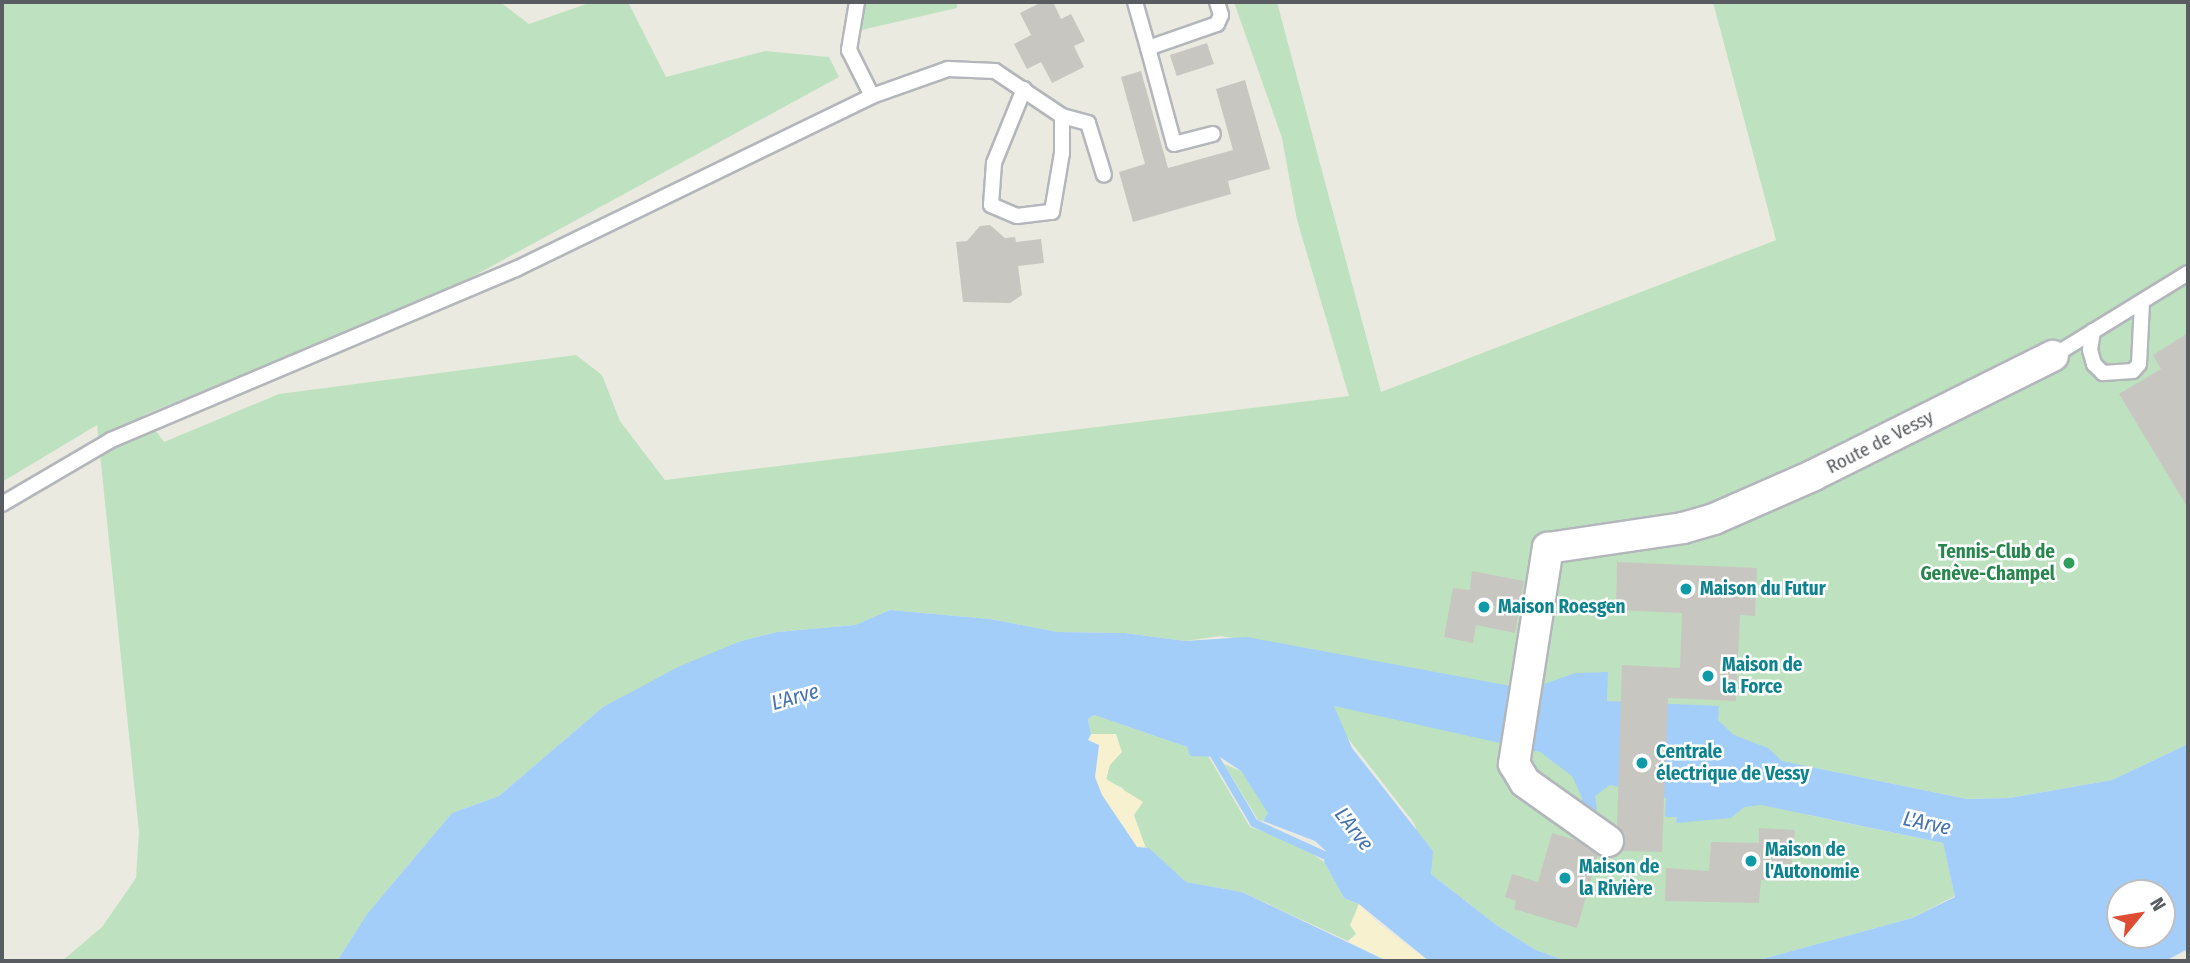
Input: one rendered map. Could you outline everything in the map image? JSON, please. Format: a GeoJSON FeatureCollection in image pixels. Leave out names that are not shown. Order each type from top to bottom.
{"type":"FeatureCollection","features":[{"type":"Feature","properties":{"kind":"street","name":"Route de Vessy"},"geometry":{"type":"LineString","coordinates":[[1608,841],[1521,778],[1514,764],[1548,548],[1683,528],[1714,519],[1814,475],[2053,356]]}},
{"type":"Feature","properties":{"kind":"lane"},"geometry":{"type":"LineString","coordinates":[[857,2],[849,50],[872,96]]}},
{"type":"Feature","properties":{"kind":"lane"},"geometry":{"type":"LineString","coordinates":[[1135,2],[1174,144],[1213,134]]}},
{"type":"Feature","properties":{"kind":"lane"},"geometry":{"type":"LineString","coordinates":[[1148,48],[1217,24],[1221,15],[1217,2]]}},
{"type":"Feature","properties":{"kind":"lane"},"geometry":{"type":"LineString","coordinates":[[2,504],[111,440],[516,269],[872,96],[929,75],[967,67],[995,71],[1062,116],[1088,123],[1104,175]]}},
{"type":"Feature","properties":{"kind":"lane"},"geometry":{"type":"LineString","coordinates":[[1024,89],[994,163],[991,205],[1017,216],[1052,212],[1062,153],[1062,116]]}},
{"type":"Feature","properties":{"kind":"lane","name":"Route de Vessy"},"geometry":{"type":"LineString","coordinates":[[2053,356],[2188,273]]}},
{"type":"Feature","properties":{"kind":"lane"},"geometry":{"type":"LineString","coordinates":[[2093,331],[2090,350],[2094,364],[2103,373],[2133,371],[2139,365],[2142,303]]}},
{"type":"Feature","properties":{"kind":"green space"},"geometry":{"type":"Polygon","coordinates":[[[2,2],[500,2],[529,24],[592,2],[628,2],[666,77],[765,51],[829,57],[839,77],[435,297],[144,415],[164,442],[279,394],[576,355],[602,375],[620,421],[665,480],[1349,396],[1297,220],[1282,138],[1234,2],[1277,2],[1381,392],[1776,240],[1713,2],[2188,2],[2188,744],[2112,780],[2009,798],[1967,799],[1816,768],[1808,815],[1943,843],[1955,896],[1912,918],[1755,961],[1566,961],[1536,950],[1495,924],[1431,874],[1414,823],[1340,728],[1317,651],[1220,636],[1185,641],[1125,633],[1058,632],[990,619],[890,610],[855,625],[777,632],[741,641],[603,707],[499,796],[452,813],[367,914],[337,961],[62,961],[102,927],[136,878],[139,832],[97,425],[2,482],[2,2]]]}},
{"type":"Feature","properties":{"kind":"green space"},"geometry":{"type":"Polygon","coordinates":[[[865,2],[957,2],[957,8],[857,31],[865,2]]]}},
{"type":"Feature","properties":{"kind":"green space"},"geometry":{"type":"Polygon","coordinates":[[[1094,715],[1187,747],[1190,756],[1207,754],[1250,827],[1302,846],[1324,862],[1344,898],[1359,904],[1351,925],[1357,934],[1348,941],[1242,892],[1186,882],[1145,846],[1123,788],[1106,780],[1116,734],[1091,734],[1088,719],[1094,715]]]}},
{"type":"Feature","properties":{"kind":"green space"},"geometry":{"type":"Polygon","coordinates":[[[1224,764],[1241,771],[1259,796],[1269,813],[1263,821],[1258,820],[1224,764]]]}},
{"type":"Feature","properties":{"kind":"sand"},"geometry":{"type":"Polygon","coordinates":[[[1091,734],[1116,734],[1122,752],[1110,765],[1106,779],[1143,802],[1134,815],[1145,846],[1137,847],[1102,795],[1095,777],[1099,746],[1087,741],[1091,734]]]}},
{"type":"Feature","properties":{"kind":"sand"},"geometry":{"type":"Polygon","coordinates":[[[1359,904],[1380,925],[1429,961],[1387,961],[1348,941],[1356,934],[1350,925],[1359,904]]]}},
{"type":"Feature","properties":{"kind":"water","name":"L'Arve"},"geometry":{"type":"Polygon","coordinates":[[[890,610],[990,619],[1058,632],[1125,633],[1185,641],[1247,637],[1516,687],[1536,687],[1575,673],[1608,672],[1607,701],[1719,706],[1718,720],[1734,735],[1768,748],[1782,761],[1967,799],[2009,798],[2112,780],[2188,744],[2188,949],[2165,961],[1755,961],[1912,918],[1955,897],[1943,843],[1761,805],[1744,807],[1731,818],[1676,823],[1677,817],[1665,817],[1666,798],[1610,785],[1595,796],[1597,810],[1582,810],[1582,798],[1572,776],[1540,752],[1334,706],[1352,748],[1433,851],[1431,874],[1495,924],[1536,950],[1566,961],[1429,961],[1359,904],[1344,898],[1324,862],[1326,851],[1315,841],[1263,821],[1268,813],[1241,771],[1220,757],[1190,756],[1187,747],[1094,715],[1088,719],[1091,734],[1088,740],[1099,745],[1095,777],[1102,795],[1137,847],[1149,848],[1186,882],[1242,892],[1387,961],[337,961],[367,914],[452,813],[499,796],[603,707],[680,666],[741,641],[777,632],[855,625],[890,610]]]}},
{"type":"Feature","properties":{"kind":"building"},"geometry":{"type":"Polygon","coordinates":[[[1042,2],[1053,2],[1061,19],[1071,14],[1085,41],[1074,46],[1084,67],[1052,83],[1041,62],[1027,69],[1014,44],[1031,35],[1020,13],[1042,2]]]}},
{"type":"Feature","properties":{"kind":"building"},"geometry":{"type":"Polygon","coordinates":[[[1207,43],[1214,64],[1177,76],[1170,55],[1207,43]]]}},
{"type":"Feature","properties":{"kind":"building"},"geometry":{"type":"Polygon","coordinates":[[[1141,71],[1168,168],[1233,150],[1216,89],[1245,80],[1270,169],[1228,181],[1231,194],[1133,222],[1119,172],[1145,164],[1121,77],[1141,71]]]}},
{"type":"Feature","properties":{"kind":"building"},"geometry":{"type":"Polygon","coordinates":[[[990,225],[1005,238],[1015,237],[1016,242],[1041,239],[1044,263],[1018,266],[1022,295],[1010,303],[963,302],[956,242],[967,241],[980,226],[990,225]]]}},
{"type":"Feature","properties":{"kind":"building"},"geometry":{"type":"Polygon","coordinates":[[[2188,333],[2188,508],[2119,394],[2161,369],[2153,355],[2188,333]]]}},
{"type":"Feature","properties":{"kind":"building"},"geometry":{"type":"Polygon","coordinates":[[[1617,562],[1757,568],[1755,616],[1740,615],[1736,701],[1668,698],[1662,852],[1622,851],[1624,834],[1617,826],[1622,665],[1680,668],[1682,613],[1616,610],[1617,562]]]}},
{"type":"Feature","properties":{"kind":"building","name":"Maison Roesgen"},"geometry":{"type":"Polygon","coordinates":[[[1472,571],[1524,581],[1515,633],[1476,625],[1473,643],[1444,637],[1453,588],[1470,590],[1472,571]]]}},
{"type":"Feature","properties":{"kind":"building"},"geometry":{"type":"Polygon","coordinates":[[[1759,828],[1795,830],[1790,881],[1761,880],[1759,903],[1665,901],[1666,868],[1709,871],[1711,842],[1759,843],[1759,828]]]}},
{"type":"Feature","properties":{"kind":"building","name":"Maison de la Rivière"},"geometry":{"type":"Polygon","coordinates":[[[1552,833],[1578,841],[1598,855],[1577,928],[1514,909],[1516,901],[1505,897],[1512,874],[1538,882],[1552,833]]]}},
{"type":"Feature","properties":{"kind":"waterway"},"geometry":{"type":"LineString","coordinates":[[1214,755],[1254,823],[1326,856]]}},
{"type":"Feature","properties":{"kind":"place","name":"Tennis-Club de Genève-Champel"},"geometry":{"type":"Point","coordinates":[2069,563]}},
{"type":"Feature","properties":{"kind":"place","name":"Maison du Futur"},"geometry":{"type":"Point","coordinates":[1686,589]}},
{"type":"Feature","properties":{"kind":"place","name":"Maison Roesgen"},"geometry":{"type":"Point","coordinates":[1484,607]}},
{"type":"Feature","properties":{"kind":"place","name":"Maison de la Force"},"geometry":{"type":"Point","coordinates":[1708,676]}},
{"type":"Feature","properties":{"kind":"place","name":"Centrale électrique de Vessy"},"geometry":{"type":"Point","coordinates":[1642,763]}},
{"type":"Feature","properties":{"kind":"place","name":"Maison de l'Autonomie"},"geometry":{"type":"Point","coordinates":[1751,861]}},
{"type":"Feature","properties":{"kind":"place","name":"Maison de la Rivière"},"geometry":{"type":"Point","coordinates":[1565,878]}}]}
